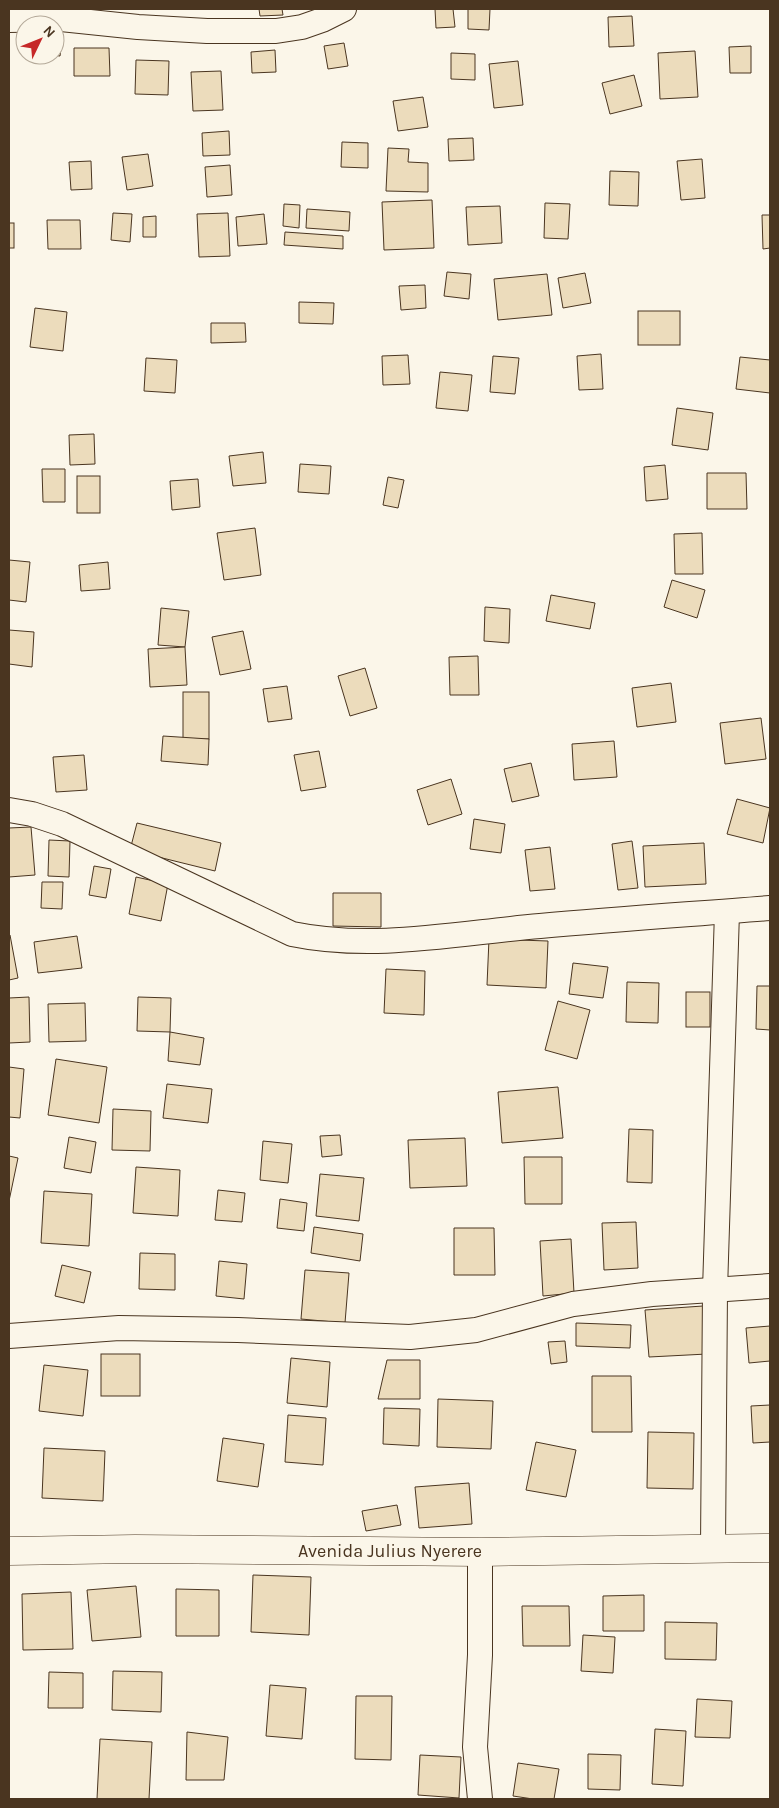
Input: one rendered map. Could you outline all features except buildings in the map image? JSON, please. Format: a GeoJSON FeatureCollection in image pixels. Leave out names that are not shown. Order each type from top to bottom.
{"type":"FeatureCollection","features":[{"type":"Feature","properties":{"kind":"street"},"geometry":{"type":"LineString","coordinates":[[9,20],[61,19],[138,28],[276,31],[302,27],[344,9]]}},
{"type":"Feature","properties":{"kind":"street"},"geometry":{"type":"LineString","coordinates":[[9,810],[32,814],[62,824],[292,934],[319,940],[362,942],[448,936],[539,926],[770,908]]}},
{"type":"Feature","properties":{"kind":"street"},"geometry":{"type":"LineString","coordinates":[[713,1548],[715,1290],[727,912]]}},
{"type":"Feature","properties":{"kind":"street"},"geometry":{"type":"LineString","coordinates":[[9,1336],[119,1328],[238,1330],[410,1337],[476,1330],[573,1304],[652,1294],[770,1286]]}},
{"type":"Feature","properties":{"kind":"street","name":"Avenida Julius Nyerere"},"geometry":{"type":"LineString","coordinates":[[9,1550],[135,1549],[480,1552],[770,1548]]}},
{"type":"Feature","properties":{"kind":"street"},"geometry":{"type":"LineString","coordinates":[[480,1552],[480,1655],[475,1748],[480,1799]]}}]}
